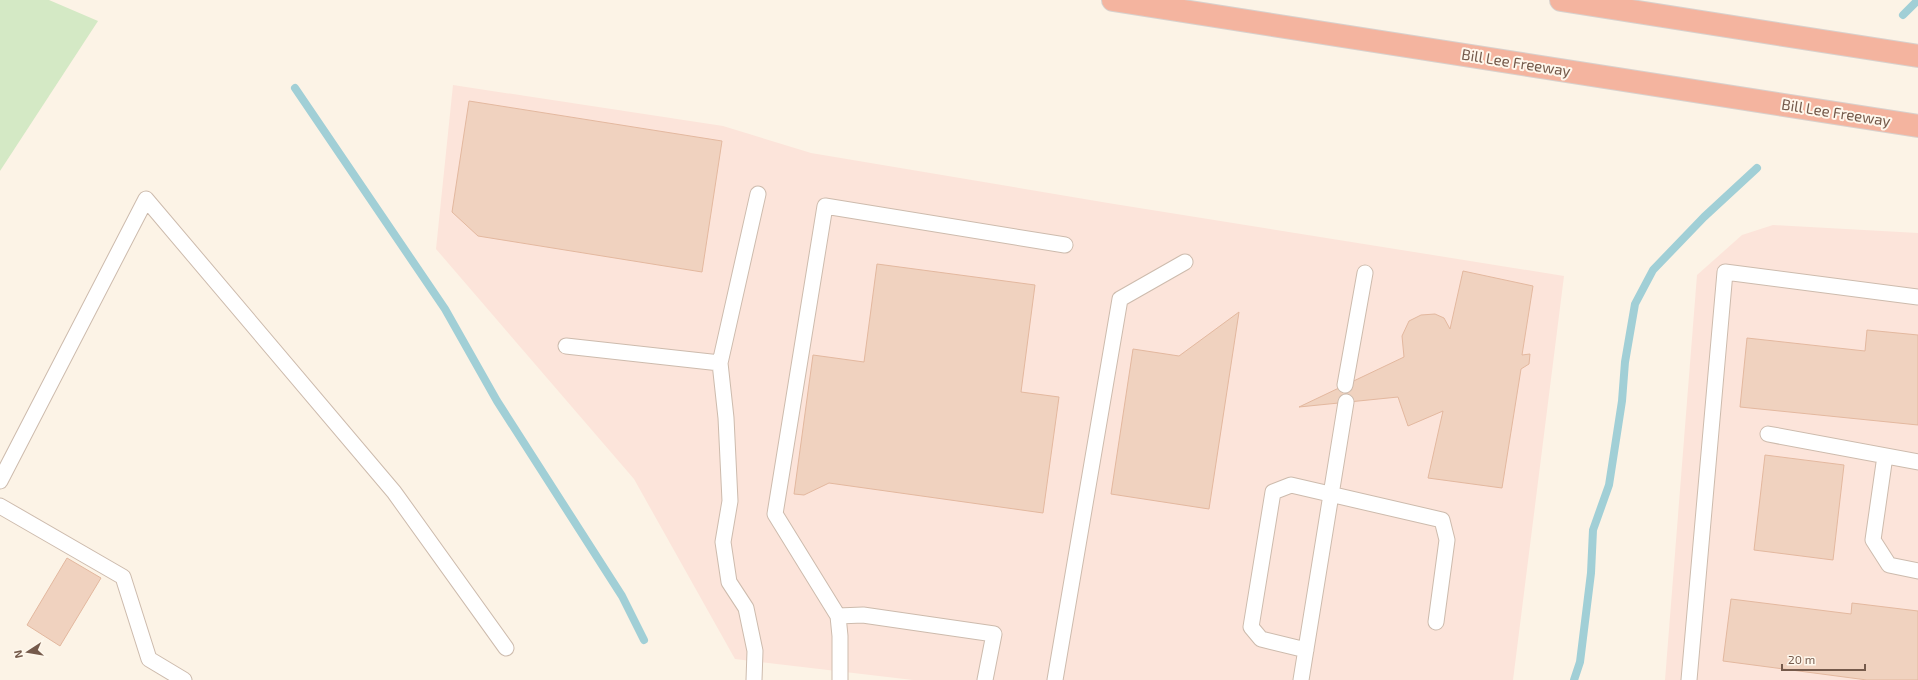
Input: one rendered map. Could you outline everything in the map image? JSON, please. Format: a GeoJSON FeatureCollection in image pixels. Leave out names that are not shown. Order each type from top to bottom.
{"type":"FeatureCollection","features":[{"type":"Feature","properties":{"kind":"highway","name":"Bill Lee Freeway"},"geometry":{"type":"LineString","coordinates":[[1113,0],[1918,126]]}},
{"type":"Feature","properties":{"kind":"highway"},"geometry":{"type":"LineString","coordinates":[[1561,0],[1918,56]]}},
{"type":"Feature","properties":{"kind":"lane"},"geometry":{"type":"LineString","coordinates":[[754,680],[755,651],[746,608],[729,582],[723,542],[730,501],[726,418],[720,363],[758,194]]}},
{"type":"Feature","properties":{"kind":"lane"},"geometry":{"type":"LineString","coordinates":[[0,481],[146,199],[394,492],[506,648]]}},
{"type":"Feature","properties":{"kind":"lane"},"geometry":{"type":"LineString","coordinates":[[840,680],[840,636],[838,616],[775,514],[825,206],[1065,245]]}},
{"type":"Feature","properties":{"kind":"lane"},"geometry":{"type":"LineString","coordinates":[[1054,680],[1120,299],[1185,262]]}},
{"type":"Feature","properties":{"kind":"lane"},"geometry":{"type":"LineString","coordinates":[[1689,680],[1726,272],[1918,297]]}},
{"type":"Feature","properties":{"kind":"lane"},"geometry":{"type":"LineString","coordinates":[[1345,385],[1365,273]]}},
{"type":"Feature","properties":{"kind":"lane"},"geometry":{"type":"LineString","coordinates":[[566,346],[720,363]]}},
{"type":"Feature","properties":{"kind":"lane"},"geometry":{"type":"LineString","coordinates":[[1301,680],[1346,402]]}},
{"type":"Feature","properties":{"kind":"lane"},"geometry":{"type":"LineString","coordinates":[[1768,434],[1918,462]]}},
{"type":"Feature","properties":{"kind":"lane"},"geometry":{"type":"LineString","coordinates":[[1885,456],[1873,540],[1889,565],[1918,571]]}},
{"type":"Feature","properties":{"kind":"lane"},"geometry":{"type":"LineString","coordinates":[[1306,650],[1261,639],[1251,627],[1273,492],[1291,485],[1442,520],[1447,540],[1436,622]]}},
{"type":"Feature","properties":{"kind":"lane"},"geometry":{"type":"LineString","coordinates":[[0,506],[123,577],[149,659],[184,680]]}},
{"type":"Feature","properties":{"kind":"lane"},"geometry":{"type":"LineString","coordinates":[[838,616],[863,616],[994,634],[986,680]]}},
{"type":"Feature","properties":{"kind":"shaded area"},"geometry":{"type":"Polygon","coordinates":[[[453,85],[723,126],[811,153],[1108,203],[1564,276],[1513,680],[913,680],[735,659],[634,479],[436,249],[453,85]]]}},
{"type":"Feature","properties":{"kind":"shaded area"},"geometry":{"type":"Polygon","coordinates":[[[1773,225],[1918,233],[1918,680],[1665,680],[1697,275],[1742,235],[1773,225]]]}},
{"type":"Feature","properties":{"kind":"green space"},"geometry":{"type":"Polygon","coordinates":[[[0,0],[49,0],[98,21],[0,171],[0,0]]]}},
{"type":"Feature","properties":{"kind":"building"},"geometry":{"type":"Polygon","coordinates":[[[469,101],[722,141],[702,272],[478,236],[452,212],[469,101]]]}},
{"type":"Feature","properties":{"kind":"building"},"geometry":{"type":"Polygon","coordinates":[[[877,264],[1035,285],[1021,392],[1059,397],[1043,513],[829,483],[804,495],[794,494],[813,355],[864,362],[877,264]]]}},
{"type":"Feature","properties":{"kind":"building"},"geometry":{"type":"Polygon","coordinates":[[[1463,271],[1533,286],[1522,355],[1530,354],[1529,364],[1521,369],[1502,488],[1428,478],[1443,411],[1408,426],[1398,397],[1299,407],[1404,357],[1402,336],[1409,321],[1421,315],[1435,314],[1444,318],[1450,329],[1463,271]]]}},
{"type":"Feature","properties":{"kind":"building"},"geometry":{"type":"Polygon","coordinates":[[[1239,312],[1209,509],[1111,494],[1133,349],[1179,356],[1239,312]]]}},
{"type":"Feature","properties":{"kind":"building"},"geometry":{"type":"Polygon","coordinates":[[[1867,330],[1918,335],[1918,425],[1740,407],[1747,338],[1865,351],[1867,330]]]}},
{"type":"Feature","properties":{"kind":"building"},"geometry":{"type":"Polygon","coordinates":[[[1765,455],[1844,465],[1833,560],[1754,550],[1765,455]]]}},
{"type":"Feature","properties":{"kind":"building"},"geometry":{"type":"Polygon","coordinates":[[[67,558],[101,578],[60,646],[27,625],[67,558]]]}},
{"type":"Feature","properties":{"kind":"building"},"geometry":{"type":"Polygon","coordinates":[[[1731,599],[1851,614],[1852,603],[1918,611],[1918,680],[1867,680],[1723,661],[1731,599]]]}},
{"type":"Feature","properties":{"kind":"waterway"},"geometry":{"type":"LineString","coordinates":[[1903,15],[1918,0]]}},
{"type":"Feature","properties":{"kind":"waterway"},"geometry":{"type":"LineString","coordinates":[[295,88],[445,309],[497,401],[622,596],[644,640]]}},
{"type":"Feature","properties":{"kind":"waterway"},"geometry":{"type":"LineString","coordinates":[[1574,680],[1580,662],[1591,573],[1593,530],[1609,485],[1622,401],[1625,362],[1635,304],[1653,270],[1704,217],[1757,168]]}}]}
